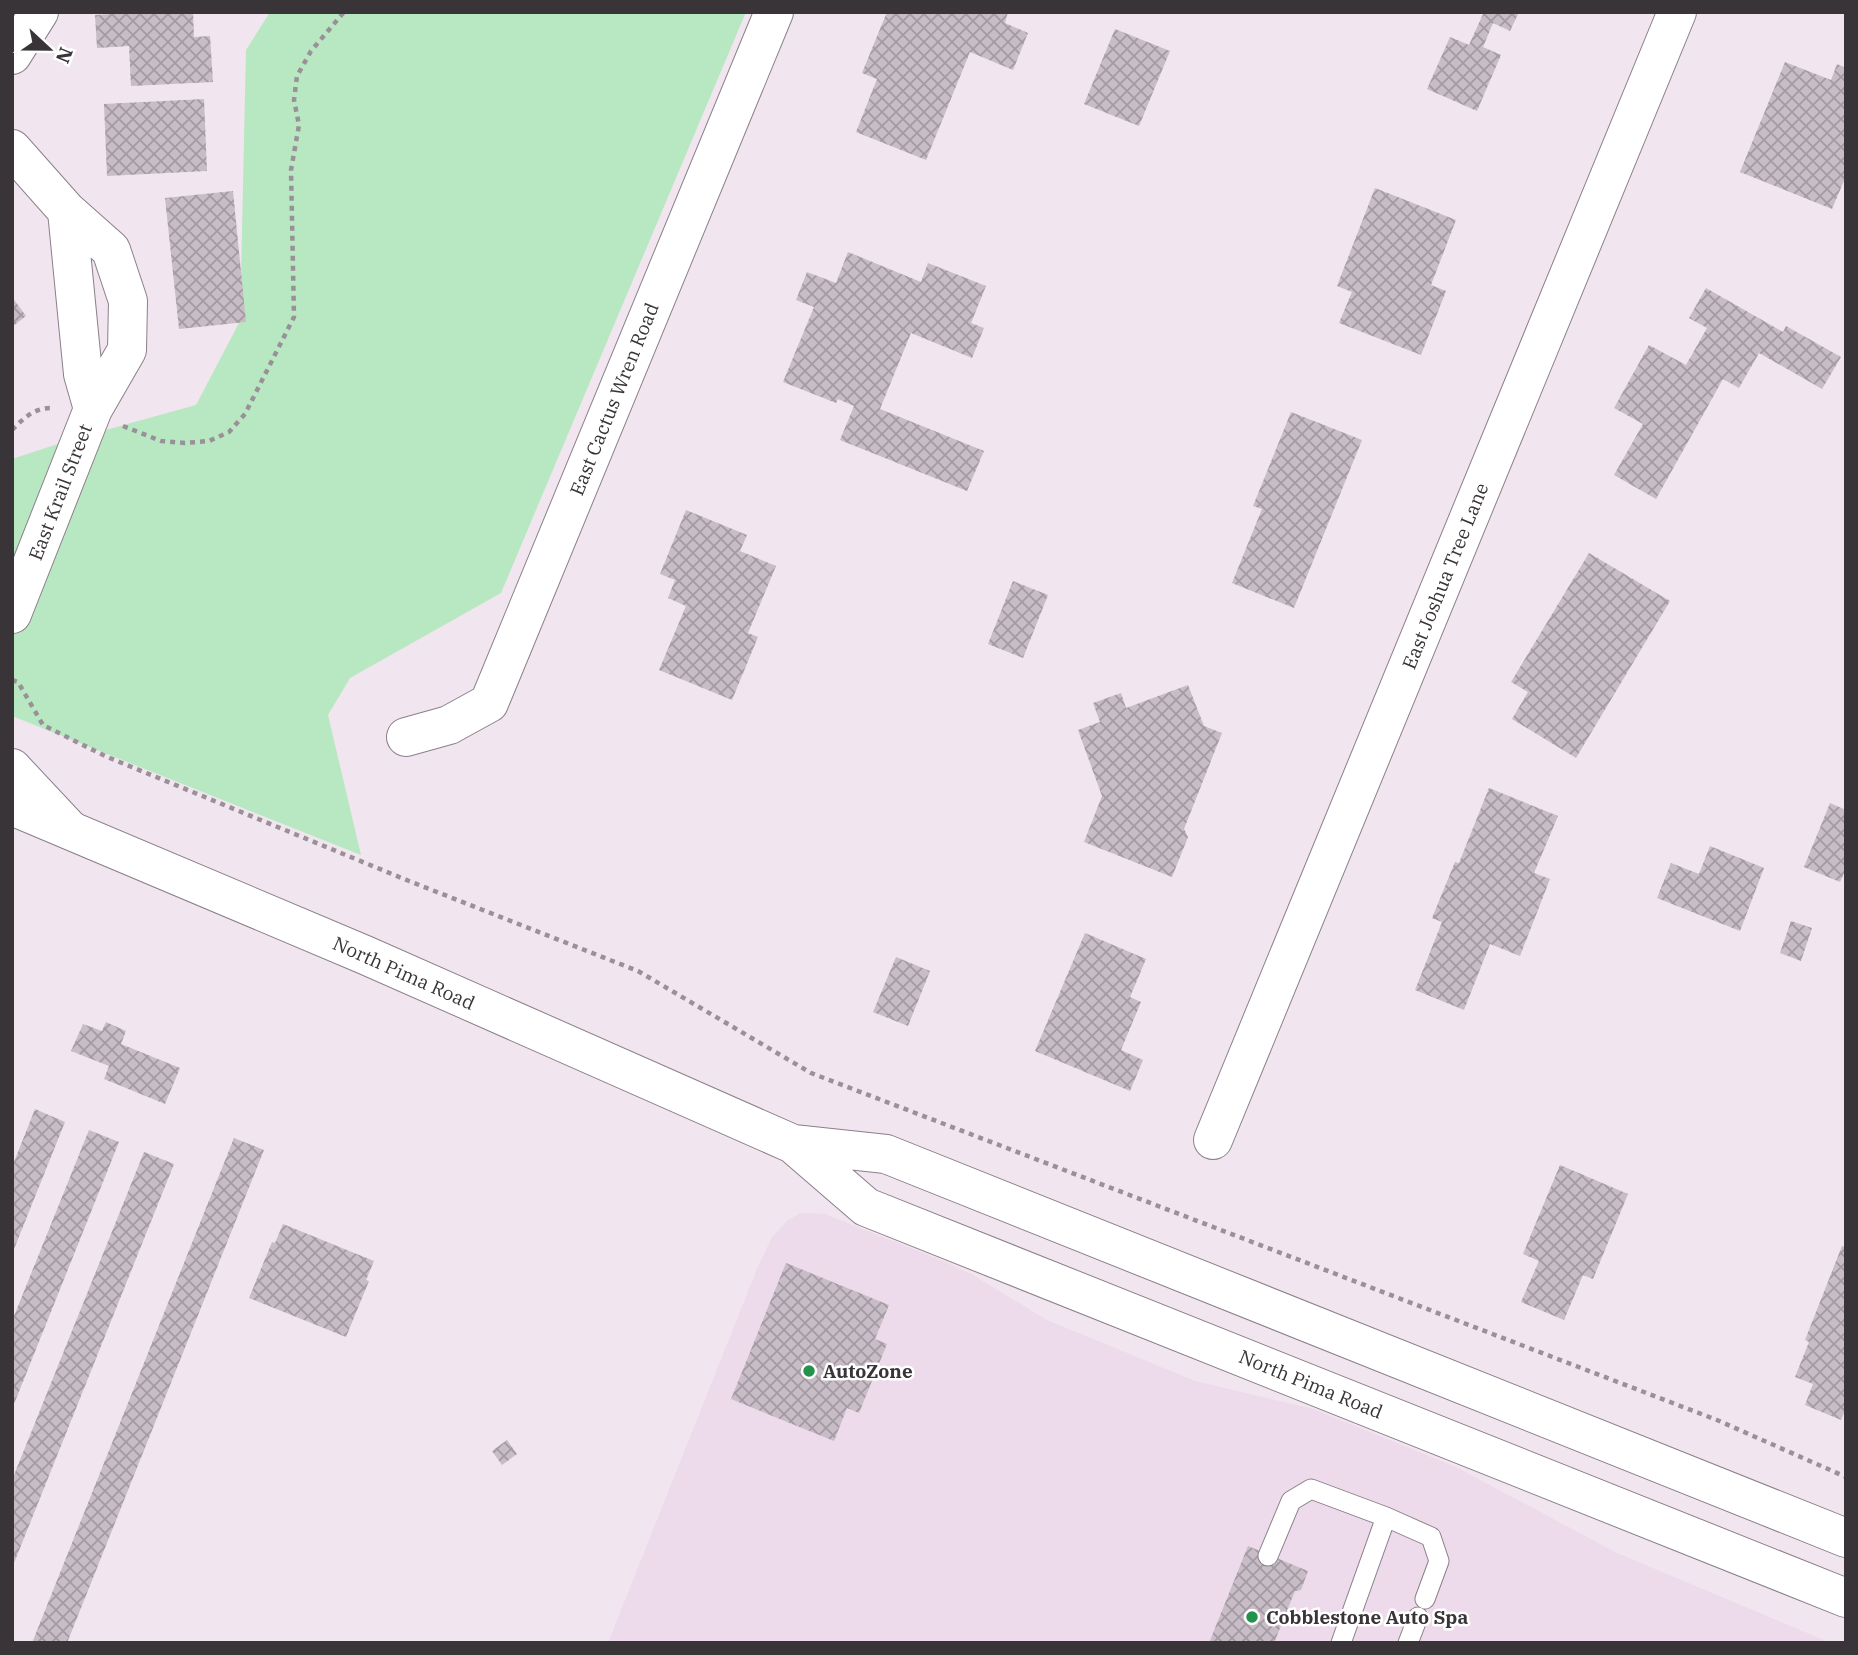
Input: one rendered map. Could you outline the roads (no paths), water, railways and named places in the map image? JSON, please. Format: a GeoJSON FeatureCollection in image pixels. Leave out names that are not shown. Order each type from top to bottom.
{"type":"FeatureCollection","features":[{"type":"Feature","properties":{"kind":"main road"},"geometry":{"type":"LineString","coordinates":[[12,55],[39,12]]}},
{"type":"Feature","properties":{"kind":"main road","name":"East Cactus Wren Road"},"geometry":{"type":"LineString","coordinates":[[406,737],[449,725],[489,703],[774,12]]}},
{"type":"Feature","properties":{"kind":"main road","name":"East Joshua Tree Lane"},"geometry":{"type":"LineString","coordinates":[[1213,1140],[1677,12]]}},
{"type":"Feature","properties":{"kind":"main road","name":"East Krail Street"},"geometry":{"type":"LineString","coordinates":[[12,149],[67,211],[111,250],[128,302],[127,350],[93,409],[12,614]]}},
{"type":"Feature","properties":{"kind":"main road","name":"East Krail Street"},"geometry":{"type":"LineString","coordinates":[[67,211],[83,374],[93,409]]}},
{"type":"Feature","properties":{"kind":"main road"},"geometry":{"type":"LineString","coordinates":[[12,768],[70,830]]}},
{"type":"Feature","properties":{"kind":"main road","name":"North Pima Road"},"geometry":{"type":"LineString","coordinates":[[12,806],[365,955],[793,1144],[866,1207],[1846,1598]]}},
{"type":"Feature","properties":{"kind":"main road","name":"North Pima Road"},"geometry":{"type":"LineString","coordinates":[[793,1144],[886,1154],[1846,1538]]}},
{"type":"Feature","properties":{"kind":"lane"},"geometry":{"type":"LineString","coordinates":[[1268,1556],[1291,1501],[1311,1489],[1431,1537],[1439,1561],[1408,1643]]}},
{"type":"Feature","properties":{"kind":"lane"},"geometry":{"type":"LineString","coordinates":[[1343,1640],[1386,1517]]}},
{"type":"Feature","properties":{"kind":"place","name":"AutoZone"},"geometry":{"type":"Point","coordinates":[809,1371]}},
{"type":"Feature","properties":{"kind":"place","name":"Cobblestone Auto Spa"},"geometry":{"type":"Point","coordinates":[1252,1617]}}]}
